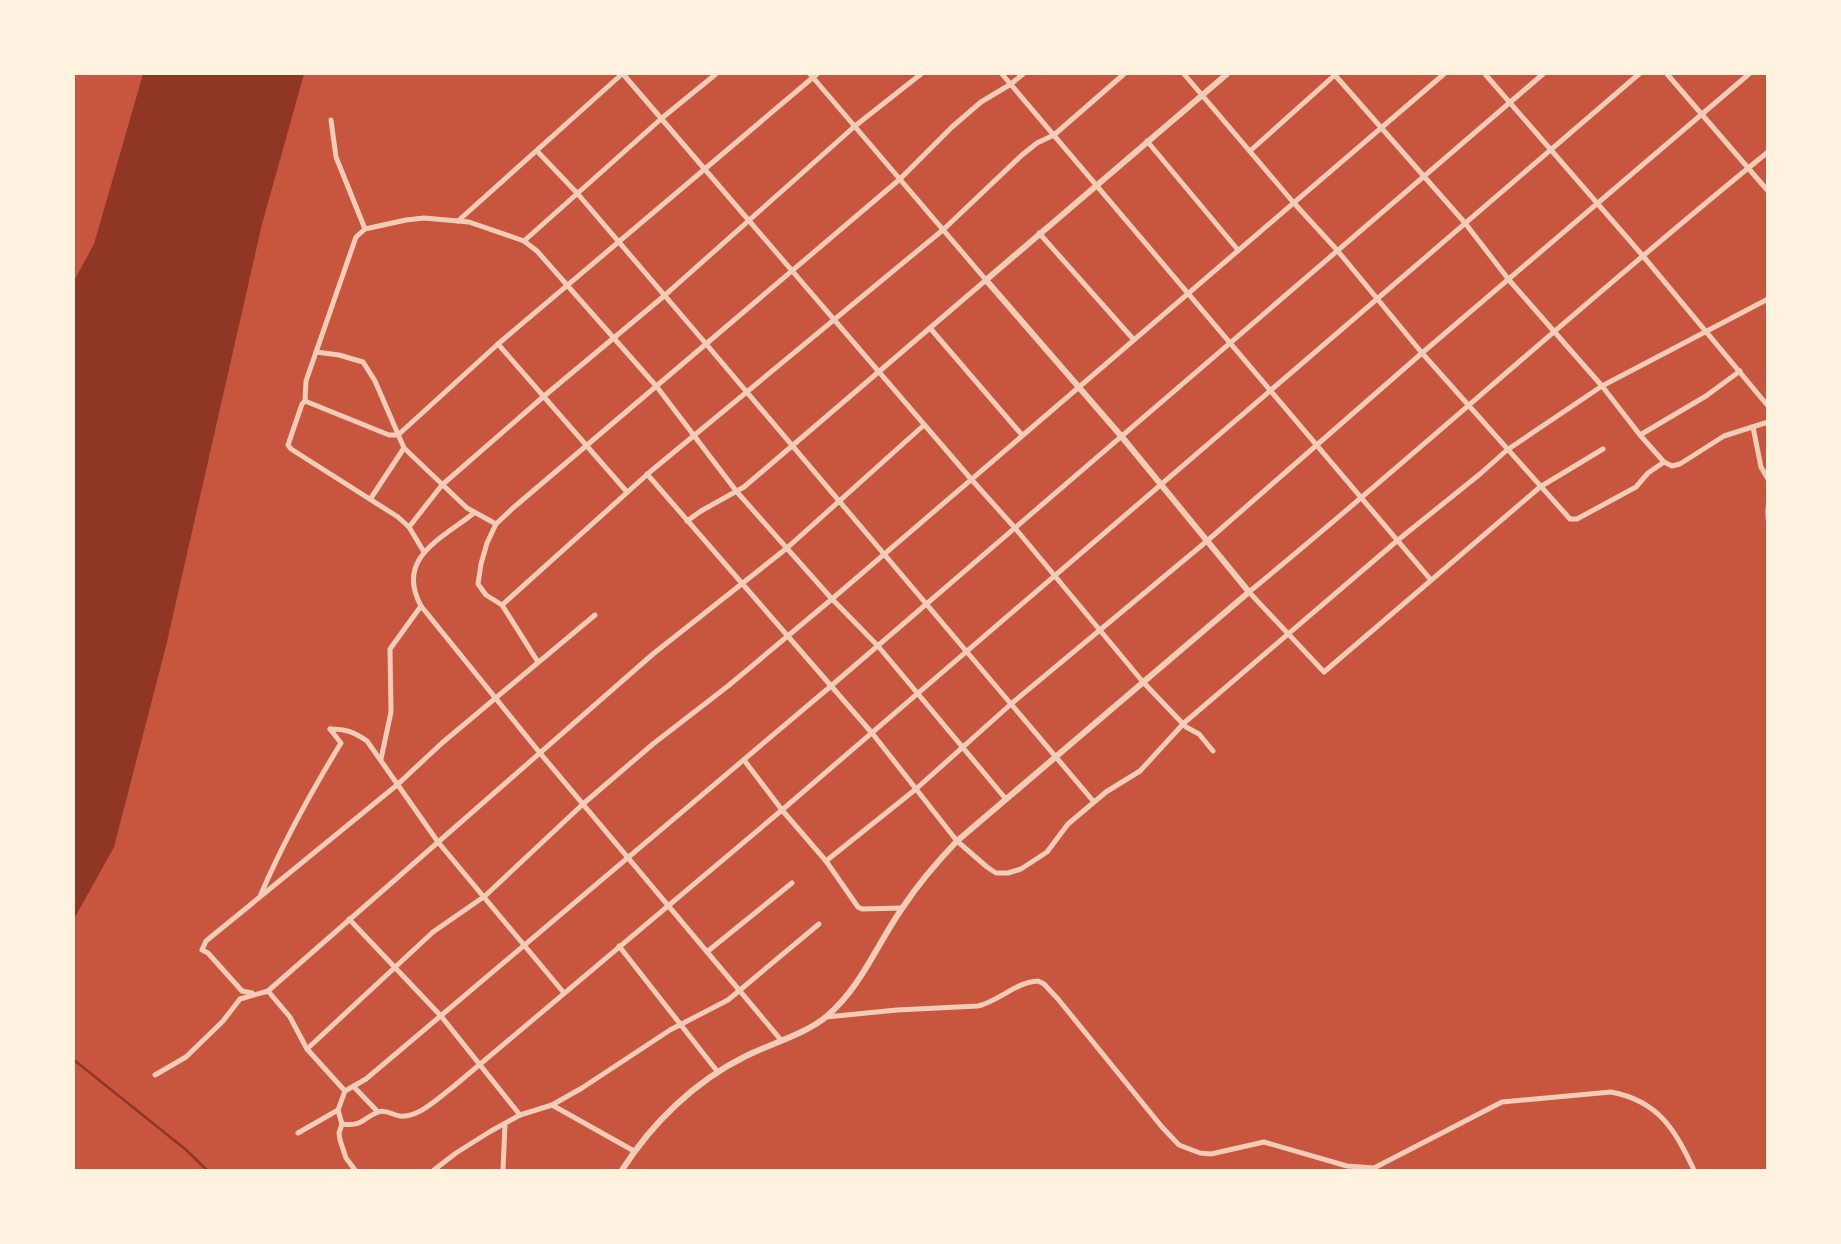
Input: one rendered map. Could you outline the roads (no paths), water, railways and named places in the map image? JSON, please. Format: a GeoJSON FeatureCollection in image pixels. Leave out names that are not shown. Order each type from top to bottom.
{"type":"FeatureCollection","features":[{"type":"Feature","properties":{"kind":"street"},"geometry":{"type":"LineString","coordinates":[[458,221],[623,74],[1015,528],[1143,682],[1184,723],[1199,734],[1213,751]]}},
{"type":"Feature","properties":{"kind":"street"},"geometry":{"type":"LineString","coordinates":[[524,241],[662,118],[716,74]]}},
{"type":"Feature","properties":{"kind":"street"},"geometry":{"type":"LineString","coordinates":[[409,527],[442,485],[664,296],[855,126],[920,74]]}},
{"type":"Feature","properties":{"kind":"street"},"geometry":{"type":"LineString","coordinates":[[1002,74],[1232,342],[1431,580]]}},
{"type":"Feature","properties":{"kind":"street"},"geometry":{"type":"LineString","coordinates":[[538,662],[502,606],[486,596],[478,584],[487,542],[496,524],[900,179],[981,102],[1023,74]]}},
{"type":"Feature","properties":{"kind":"street"},"geometry":{"type":"LineString","coordinates":[[502,606],[647,474],[944,229],[1022,155],[1037,143],[1054,135],[1124,74]]}},
{"type":"Feature","properties":{"kind":"street"},"geometry":{"type":"LineString","coordinates":[[1185,74],[1293,202],[1338,250],[1468,406],[1573,520],[1636,488],[1648,473],[1664,462]]}},
{"type":"Feature","properties":{"kind":"street"},"geometry":{"type":"LineString","coordinates":[[687,522],[701,511],[737,492],[792,447],[1227,74]]}},
{"type":"Feature","properties":{"kind":"street"},"geometry":{"type":"LineString","coordinates":[[1250,150],[1335,74],[1465,223],[1509,280],[1664,462],[1672,466],[1680,464],[1724,436],[1768,422]]}},
{"type":"Feature","properties":{"kind":"street"},"geometry":{"type":"LineString","coordinates":[[307,1049],[433,932],[485,896],[583,804],[653,744],[728,686],[832,599],[1444,74]]}},
{"type":"Feature","properties":{"kind":"street"},"geometry":{"type":"LineString","coordinates":[[1485,74],[1767,403]]}},
{"type":"Feature","properties":{"kind":"street"},"geometry":{"type":"LineString","coordinates":[[355,1171],[346,1158],[339,1133],[342,1124],[338,1110],[345,1091],[354,1087],[526,946],[1543,74]]}},
{"type":"Feature","properties":{"kind":"street"},"geometry":{"type":"LineString","coordinates":[[342,1124],[353,1125],[378,1112],[408,1115],[424,1108],[453,1087],[967,652],[1639,74]]}},
{"type":"Feature","properties":{"kind":"street"},"geometry":{"type":"LineString","coordinates":[[1667,74],[1768,191]]}},
{"type":"Feature","properties":{"kind":"street"},"geometry":{"type":"LineString","coordinates":[[826,861],[916,789],[1011,704],[1102,631],[1318,447],[1422,353],[1749,74]]}},
{"type":"Feature","properties":{"kind":"street"},"geometry":{"type":"LineString","coordinates":[[396,436],[498,344],[813,75],[1122,437],[1249,592],[1324,672],[1540,487],[1603,449]]}},
{"type":"Feature","properties":{"kind":"street"},"geometry":{"type":"LineString","coordinates":[[331,121],[336,157],[365,229]]}},
{"type":"Feature","properties":{"kind":"street"},"geometry":{"type":"LineString","coordinates":[[1147,141],[1238,250]]}},
{"type":"Feature","properties":{"kind":"street"},"geometry":{"type":"LineString","coordinates":[[537,150],[707,345],[1094,802]]}},
{"type":"Feature","properties":{"kind":"street"},"geometry":{"type":"LineString","coordinates":[[622,1171],[634,1151],[686,1097],[717,1071],[826,1017],[850,993],[902,908],[932,868],[957,841],[1768,152]]}},
{"type":"Feature","properties":{"kind":"street"},"geometry":{"type":"LineString","coordinates":[[424,552],[409,527],[371,498],[289,448],[288,444],[302,404],[306,401],[306,381],[351,245],[365,229],[424,218],[484,225],[524,241],[549,262],[657,387],[737,492],[877,646],[1005,799]]}},
{"type":"Feature","properties":{"kind":"street"},"geometry":{"type":"LineString","coordinates":[[1039,233],[1134,340]]}},
{"type":"Feature","properties":{"kind":"street"},"geometry":{"type":"LineString","coordinates":[[647,474],[872,733],[957,841],[996,873],[1014,871],[1034,862],[1046,852],[1068,824],[1106,792],[1140,771],[1184,723],[1507,450],[1602,386],[1768,299]]}},
{"type":"Feature","properties":{"kind":"street"},"geometry":{"type":"LineString","coordinates":[[930,328],[1022,435]]}},
{"type":"Feature","properties":{"kind":"street"},"geometry":{"type":"LineString","coordinates":[[498,344],[627,492]]}},
{"type":"Feature","properties":{"kind":"street"},"geometry":{"type":"LineString","coordinates":[[316,352],[363,362],[375,381],[396,436],[404,449],[474,513],[496,524]]}},
{"type":"Feature","properties":{"kind":"street"},"geometry":{"type":"LineString","coordinates":[[1640,435],[1706,396],[1740,371]]}},
{"type":"Feature","properties":{"kind":"street"},"geometry":{"type":"LineString","coordinates":[[306,401],[396,436]]}},
{"type":"Feature","properties":{"kind":"street"},"geometry":{"type":"LineString","coordinates":[[155,1076],[186,1057],[223,1021],[240,999],[268,991],[653,654],[787,548],[924,425]]}},
{"type":"Feature","properties":{"kind":"street"},"geometry":{"type":"LineString","coordinates":[[1753,427],[1761,467],[1768,479]]}},
{"type":"Feature","properties":{"kind":"street"},"geometry":{"type":"LineString","coordinates":[[371,498],[404,449]]}},
{"type":"Feature","properties":{"kind":"street"},"geometry":{"type":"LineString","coordinates":[[1768,508],[1768,518]]}},
{"type":"Feature","properties":{"kind":"street"},"geometry":{"type":"LineString","coordinates":[[474,513],[424,552],[416,562],[412,572],[413,585],[421,606],[540,753],[781,1040]]}},
{"type":"Feature","properties":{"kind":"street"},"geometry":{"type":"LineString","coordinates":[[381,759],[391,712],[390,649],[421,606]]}},
{"type":"Feature","properties":{"kind":"street"},"geometry":{"type":"LineString","coordinates":[[268,991],[242,991],[202,950],[206,941],[397,785],[442,743],[596,615]]}},
{"type":"Feature","properties":{"kind":"street"},"geometry":{"type":"LineString","coordinates":[[259,897],[293,825],[341,743],[330,729],[354,732],[367,741],[438,842],[564,993]]}},
{"type":"Feature","properties":{"kind":"street"},"geometry":{"type":"LineString","coordinates":[[744,760],[826,861],[855,904],[862,909],[902,908]]}},
{"type":"Feature","properties":{"kind":"street"},"geometry":{"type":"LineString","coordinates":[[708,951],[792,883]]}},
{"type":"Feature","properties":{"kind":"street"},"geometry":{"type":"LineString","coordinates":[[349,919],[441,1016],[520,1115]]}},
{"type":"Feature","properties":{"kind":"street"},"geometry":{"type":"LineString","coordinates":[[434,1171],[456,1153],[520,1115],[552,1105],[681,1024],[712,1010],[819,924]]}},
{"type":"Feature","properties":{"kind":"street"},"geometry":{"type":"LineString","coordinates":[[619,946],[717,1071]]}},
{"type":"Feature","properties":{"kind":"street"},"geometry":{"type":"LineString","coordinates":[[826,1017],[978,1006],[1021,985],[1038,981],[1044,984],[1066,1009],[1162,1127],[1179,1145],[1192,1152],[1212,1154],[1264,1142],[1347,1166],[1374,1168],[1502,1102],[1611,1092],[1626,1095],[1656,1110],[1678,1138],[1694,1171]]}},
{"type":"Feature","properties":{"kind":"street"},"geometry":{"type":"LineString","coordinates":[[268,991],[290,1017],[307,1049],[345,1091]]}},
{"type":"Feature","properties":{"kind":"street"},"geometry":{"type":"LineString","coordinates":[[354,1087],[378,1112]]}},
{"type":"Feature","properties":{"kind":"street"},"geometry":{"type":"LineString","coordinates":[[552,1105],[634,1151]]}},
{"type":"Feature","properties":{"kind":"street"},"geometry":{"type":"LineString","coordinates":[[298,1133],[338,1110]]}},
{"type":"Feature","properties":{"kind":"street"},"geometry":{"type":"LineString","coordinates":[[503,1171],[505,1124]]}},
{"type":"Feature","properties":{"kind":"waterway"},"geometry":{"type":"LineString","coordinates":[[74,1060],[185,1149],[207,1170]]}}]}
